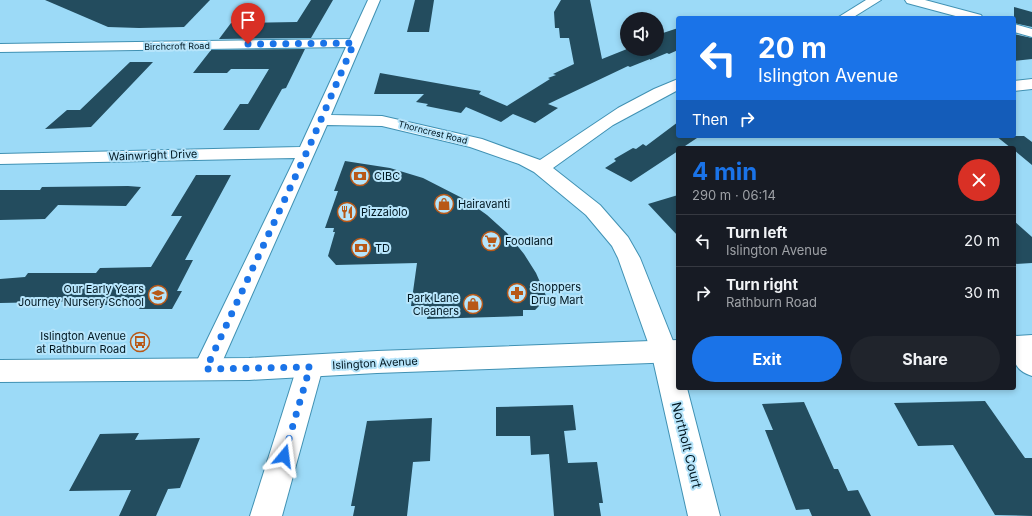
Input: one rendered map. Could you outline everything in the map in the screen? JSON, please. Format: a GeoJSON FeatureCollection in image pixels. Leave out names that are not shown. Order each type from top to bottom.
{"type":"FeatureCollection","features":[{"type":"Feature","properties":{"kind":"street"},"geometry":{"type":"LineString","coordinates":[[206,369],[374,0]]}},
{"type":"Feature","properties":{"kind":"street"},"geometry":{"type":"LineString","coordinates":[[847,16],[875,0]]}},
{"type":"Feature","properties":{"kind":"street"},"geometry":{"type":"LineString","coordinates":[[911,0],[971,16]]}},
{"type":"Feature","properties":{"kind":"street"},"geometry":{"type":"LineString","coordinates":[[1016,29],[1032,33]]}},
{"type":"Feature","properties":{"kind":"street","name":"Birchcroft Road"},"geometry":{"type":"LineString","coordinates":[[0,48],[354,43]]}},
{"type":"Feature","properties":{"kind":"street"},"geometry":{"type":"LineString","coordinates":[[1016,86],[1032,84]]}},
{"type":"Feature","properties":{"kind":"street"},"geometry":{"type":"LineString","coordinates":[[541,168],[578,140],[660,92],[676,85]]}},
{"type":"Feature","properties":{"kind":"street","name":"Thorncrest Road"},"geometry":{"type":"LineString","coordinates":[[320,120],[368,120],[405,125],[476,143],[525,160],[541,168],[593,210],[620,242],[629,258],[671,351]]}},
{"type":"Feature","properties":{"kind":"street","name":"Wainwright Drive"},"geometry":{"type":"LineString","coordinates":[[0,159],[306,152]]}},
{"type":"Feature","properties":{"kind":"street"},"geometry":{"type":"LineString","coordinates":[[1021,346],[1032,365]]}},
{"type":"Feature","properties":{"kind":"street","name":"Islington Avenue"},"geometry":{"type":"LineString","coordinates":[[0,371],[310,367],[377,362],[671,351]]}},
{"type":"Feature","properties":{"kind":"street","name":"Northolt Court"},"geometry":{"type":"LineString","coordinates":[[671,351],[676,376]]}},
{"type":"Feature","properties":{"kind":"street"},"geometry":{"type":"LineString","coordinates":[[266,516],[310,367]]}},
{"type":"Feature","properties":{"kind":"street","name":"Northolt Court"},"geometry":{"type":"LineString","coordinates":[[679,390],[704,516]]}},
{"type":"Feature","properties":{"kind":"building"},"geometry":{"type":"Polygon","coordinates":[[[45,0],[210,0],[184,27],[139,28],[108,27],[45,0]]]}},
{"type":"Feature","properties":{"kind":"building"},"geometry":{"type":"Polygon","coordinates":[[[311,0],[333,0],[311,38],[219,39],[231,23],[297,22],[311,0]]]}},
{"type":"Feature","properties":{"kind":"building"},"geometry":{"type":"Polygon","coordinates":[[[415,0],[434,0],[429,32],[407,32],[415,0]]]}},
{"type":"Feature","properties":{"kind":"building"},"geometry":{"type":"Polygon","coordinates":[[[561,0],[590,0],[602,59],[620,52],[620,56],[660,56],[630,67],[628,66],[548,104],[558,108],[535,123],[513,114],[501,122],[466,107],[461,113],[426,106],[428,104],[416,102],[424,94],[374,94],[380,73],[481,91],[479,94],[507,106],[550,79],[548,78],[556,75],[553,74],[574,64],[569,38],[560,38],[559,28],[555,28],[554,12],[561,0]]]}},
{"type":"Feature","properties":{"kind":"building"},"geometry":{"type":"Polygon","coordinates":[[[1014,7],[1032,12],[1032,27],[1016,23],[1016,16],[1014,16],[1014,7]]]}},
{"type":"Feature","properties":{"kind":"building"},"geometry":{"type":"Polygon","coordinates":[[[676,29],[676,51],[669,54],[664,54],[664,33],[676,29]]]}},
{"type":"Feature","properties":{"kind":"building"},"geometry":{"type":"Polygon","coordinates":[[[1016,34],[1032,38],[1032,59],[1016,61],[1016,34]]]}},
{"type":"Feature","properties":{"kind":"building"},"geometry":{"type":"Polygon","coordinates":[[[305,49],[286,88],[282,89],[259,130],[223,130],[240,104],[248,104],[269,69],[231,69],[227,73],[193,73],[211,50],[305,49]]]}},
{"type":"Feature","properties":{"kind":"building"},"geometry":{"type":"Polygon","coordinates":[[[130,62],[153,62],[91,127],[45,129],[67,110],[80,110],[130,62]]]}},
{"type":"Feature","properties":{"kind":"building"},"geometry":{"type":"Polygon","coordinates":[[[676,124],[676,138],[697,138],[685,146],[676,146],[676,152],[631,182],[605,168],[616,161],[614,159],[633,148],[636,149],[643,144],[646,146],[676,124]]]}},
{"type":"Feature","properties":{"kind":"building"},"geometry":{"type":"Polygon","coordinates":[[[1016,136],[1024,136],[1032,142],[1032,165],[1016,152],[1016,146],[1008,146],[998,138],[1016,138],[1016,136]]]}},
{"type":"Feature","properties":{"kind":"building"},"geometry":{"type":"Polygon","coordinates":[[[345,161],[390,168],[423,178],[466,200],[487,215],[507,233],[524,254],[536,273],[547,298],[535,310],[523,310],[523,316],[427,319],[429,306],[411,306],[417,263],[336,265],[328,256],[335,232],[333,232],[334,228],[325,228],[338,191],[334,191],[345,161]]]}},
{"type":"Feature","properties":{"kind":"building"},"geometry":{"type":"Polygon","coordinates":[[[196,175],[231,175],[185,260],[193,260],[177,291],[182,291],[172,309],[139,309],[141,306],[127,305],[93,305],[96,301],[0,303],[0,279],[25,277],[28,273],[96,273],[100,268],[151,267],[182,216],[171,216],[196,175]]]}},
{"type":"Feature","properties":{"kind":"building"},"geometry":{"type":"Polygon","coordinates":[[[42,187],[141,187],[126,206],[58,205],[45,219],[0,220],[0,190],[40,190],[42,187]]]}},
{"type":"Feature","properties":{"kind":"building"},"geometry":{"type":"Polygon","coordinates":[[[676,196],[676,234],[648,204],[676,196]]]}},
{"type":"Feature","properties":{"kind":"building"},"geometry":{"type":"Polygon","coordinates":[[[1016,223],[1032,237],[1032,263],[1016,264],[1016,223]]]}},
{"type":"Feature","properties":{"kind":"building"},"geometry":{"type":"Polygon","coordinates":[[[985,401],[1025,458],[1032,458],[1032,516],[995,515],[953,445],[918,446],[894,403],[985,401]]]}},
{"type":"Feature","properties":{"kind":"building"},"geometry":{"type":"Polygon","coordinates":[[[804,402],[834,469],[838,469],[848,491],[858,490],[871,516],[812,516],[809,509],[796,510],[765,430],[773,430],[762,404],[804,402]]]}},
{"type":"Feature","properties":{"kind":"building"},"geometry":{"type":"Polygon","coordinates":[[[573,405],[576,430],[564,431],[568,463],[597,462],[603,503],[599,503],[601,516],[554,516],[549,454],[531,455],[530,436],[496,436],[496,407],[573,405]]]}},
{"type":"Feature","properties":{"kind":"building"},"geometry":{"type":"Polygon","coordinates":[[[432,418],[430,461],[413,462],[407,516],[353,516],[355,506],[351,506],[367,421],[432,418]]]}},
{"type":"Feature","properties":{"kind":"building"},"geometry":{"type":"Polygon","coordinates":[[[139,433],[135,440],[200,438],[180,488],[168,489],[156,516],[119,516],[131,490],[69,491],[100,434],[139,433]]]}},
{"type":"Feature","properties":{"kind":"place","name":"CIBC"},"geometry":{"type":"Point","coordinates":[360,176]}},
{"type":"Feature","properties":{"kind":"place","name":"Hairavanti"},"geometry":{"type":"Point","coordinates":[444,204]}},
{"type":"Feature","properties":{"kind":"place","name":"Pizzaiolo"},"geometry":{"type":"Point","coordinates":[347,212]}},
{"type":"Feature","properties":{"kind":"place","name":"Foodland"},"geometry":{"type":"Point","coordinates":[491,241]}},
{"type":"Feature","properties":{"kind":"place","name":"TD"},"geometry":{"type":"Point","coordinates":[361,248]}},
{"type":"Feature","properties":{"kind":"place","name":"Shoppers Drug Mart"},"geometry":{"type":"Point","coordinates":[517,293]}},
{"type":"Feature","properties":{"kind":"place","name":"Our Early Years Journey Nursery School"},"geometry":{"type":"Point","coordinates":[158,295]}},
{"type":"Feature","properties":{"kind":"place","name":"Park Lane Cleaners"},"geometry":{"type":"Point","coordinates":[473,304]}},
{"type":"Feature","properties":{"kind":"place","name":"Islington Avenue at Rathburn Road"},"geometry":{"type":"Point","coordinates":[140,342]}},
{"type":"Feature","properties":{"kind":"route"},"geometry":{"type":"LineString","coordinates":[[248,44],[354,43],[310,145],[206,369],[310,367],[284,456]]}}]}
